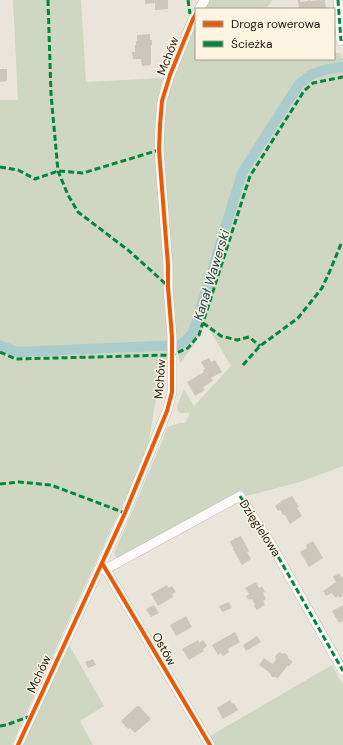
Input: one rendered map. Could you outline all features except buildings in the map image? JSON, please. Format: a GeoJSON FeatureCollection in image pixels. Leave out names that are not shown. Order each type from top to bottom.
{"type":"FeatureCollection","features":[{"type":"Feature","properties":{"kind":"street"},"geometry":{"type":"LineString","coordinates":[[338,0],[341,41]]}},
{"type":"Feature","properties":{"kind":"street","name":"Mchów"},"geometry":{"type":"LineString","coordinates":[[18,745],[104,566],[167,411],[172,392],[172,337],[159,150],[160,125],[162,101],[170,75],[195,16]]}},
{"type":"Feature","properties":{"kind":"street","name":"Dzięgielowa"},"geometry":{"type":"LineString","coordinates":[[104,566],[240,496],[271,544],[343,671]]}},
{"type":"Feature","properties":{"kind":"street","name":"Ostów"},"geometry":{"type":"LineString","coordinates":[[104,566],[210,745]]}},
{"type":"Feature","properties":{"kind":"green space"},"geometry":{"type":"Polygon","coordinates":[[[13,0],[81,0],[86,82],[163,78],[155,124],[155,149],[169,338],[167,364],[157,393],[145,456],[12,745],[0,745],[0,100],[18,100],[13,0]]]}},
{"type":"Feature","properties":{"kind":"green space"},"geometry":{"type":"Polygon","coordinates":[[[211,0],[272,0],[267,8],[206,8],[211,0]]]}},
{"type":"Feature","properties":{"kind":"green space"},"geometry":{"type":"Polygon","coordinates":[[[195,25],[195,60],[335,60],[335,53],[341,53],[341,58],[343,58],[343,466],[300,482],[246,496],[242,491],[117,559],[114,554],[167,427],[179,423],[185,423],[190,413],[180,413],[178,411],[177,406],[184,389],[194,406],[231,366],[206,324],[193,346],[180,363],[177,348],[164,150],[164,125],[167,101],[180,62],[195,25]]]}},
{"type":"Feature","properties":{"kind":"green space"},"geometry":{"type":"Polygon","coordinates":[[[69,645],[104,706],[80,721],[93,745],[23,745],[69,645]]]}},
{"type":"Feature","properties":{"kind":"green space"},"geometry":{"type":"Polygon","coordinates":[[[332,665],[343,685],[343,745],[215,745],[210,736],[332,665]]]}},
{"type":"Feature","properties":{"kind":"waterway","name":"Kanał Wawerski"},"geometry":{"type":"LineString","coordinates":[[0,345],[17,352],[179,345],[184,342],[193,333],[242,173],[299,84],[312,74],[328,69],[343,67]]}},
{"type":"Feature","properties":{"kind":"marked path"},"geometry":{"type":"LineString","coordinates":[[48,0],[51,94],[58,171],[68,195],[78,212],[128,250],[168,286]]}},
{"type":"Feature","properties":{"kind":"marked path"},"geometry":{"type":"LineString","coordinates":[[188,0],[190,14]]}},
{"type":"Feature","properties":{"kind":"marked path"},"geometry":{"type":"LineString","coordinates":[[338,0],[341,41]]}},
{"type":"Feature","properties":{"kind":"marked path"},"geometry":{"type":"LineString","coordinates":[[0,352],[16,359],[172,355],[188,348],[199,335],[250,176],[304,91],[313,83],[343,77]]}},
{"type":"Feature","properties":{"kind":"marked path"},"geometry":{"type":"LineString","coordinates":[[0,167],[18,170],[35,179],[58,171],[83,173],[159,150]]}},
{"type":"Feature","properties":{"kind":"marked path"},"geometry":{"type":"LineString","coordinates":[[243,365],[260,346],[298,318],[322,288],[341,244],[343,243]]}},
{"type":"Feature","properties":{"kind":"marked path"},"geometry":{"type":"LineString","coordinates":[[203,323],[221,336],[237,340],[249,337],[260,346]]}},
{"type":"Feature","properties":{"kind":"marked path"},"geometry":{"type":"LineString","coordinates":[[0,484],[19,482],[51,485],[125,513]]}},
{"type":"Feature","properties":{"kind":"marked path"},"geometry":{"type":"LineString","coordinates":[[240,496],[271,544],[343,671]]}},
{"type":"Feature","properties":{"kind":"marked path"},"geometry":{"type":"LineString","coordinates":[[0,726],[31,716]]}},
{"type":"Feature","properties":{"kind":"cycle path"},"geometry":{"type":"LineString","coordinates":[[18,745],[125,513],[167,411],[172,392],[172,337],[159,150],[160,125],[162,101],[170,75],[195,16]]}},
{"type":"Feature","properties":{"kind":"cycle path"},"geometry":{"type":"LineString","coordinates":[[102,563],[210,745]]}}]}
